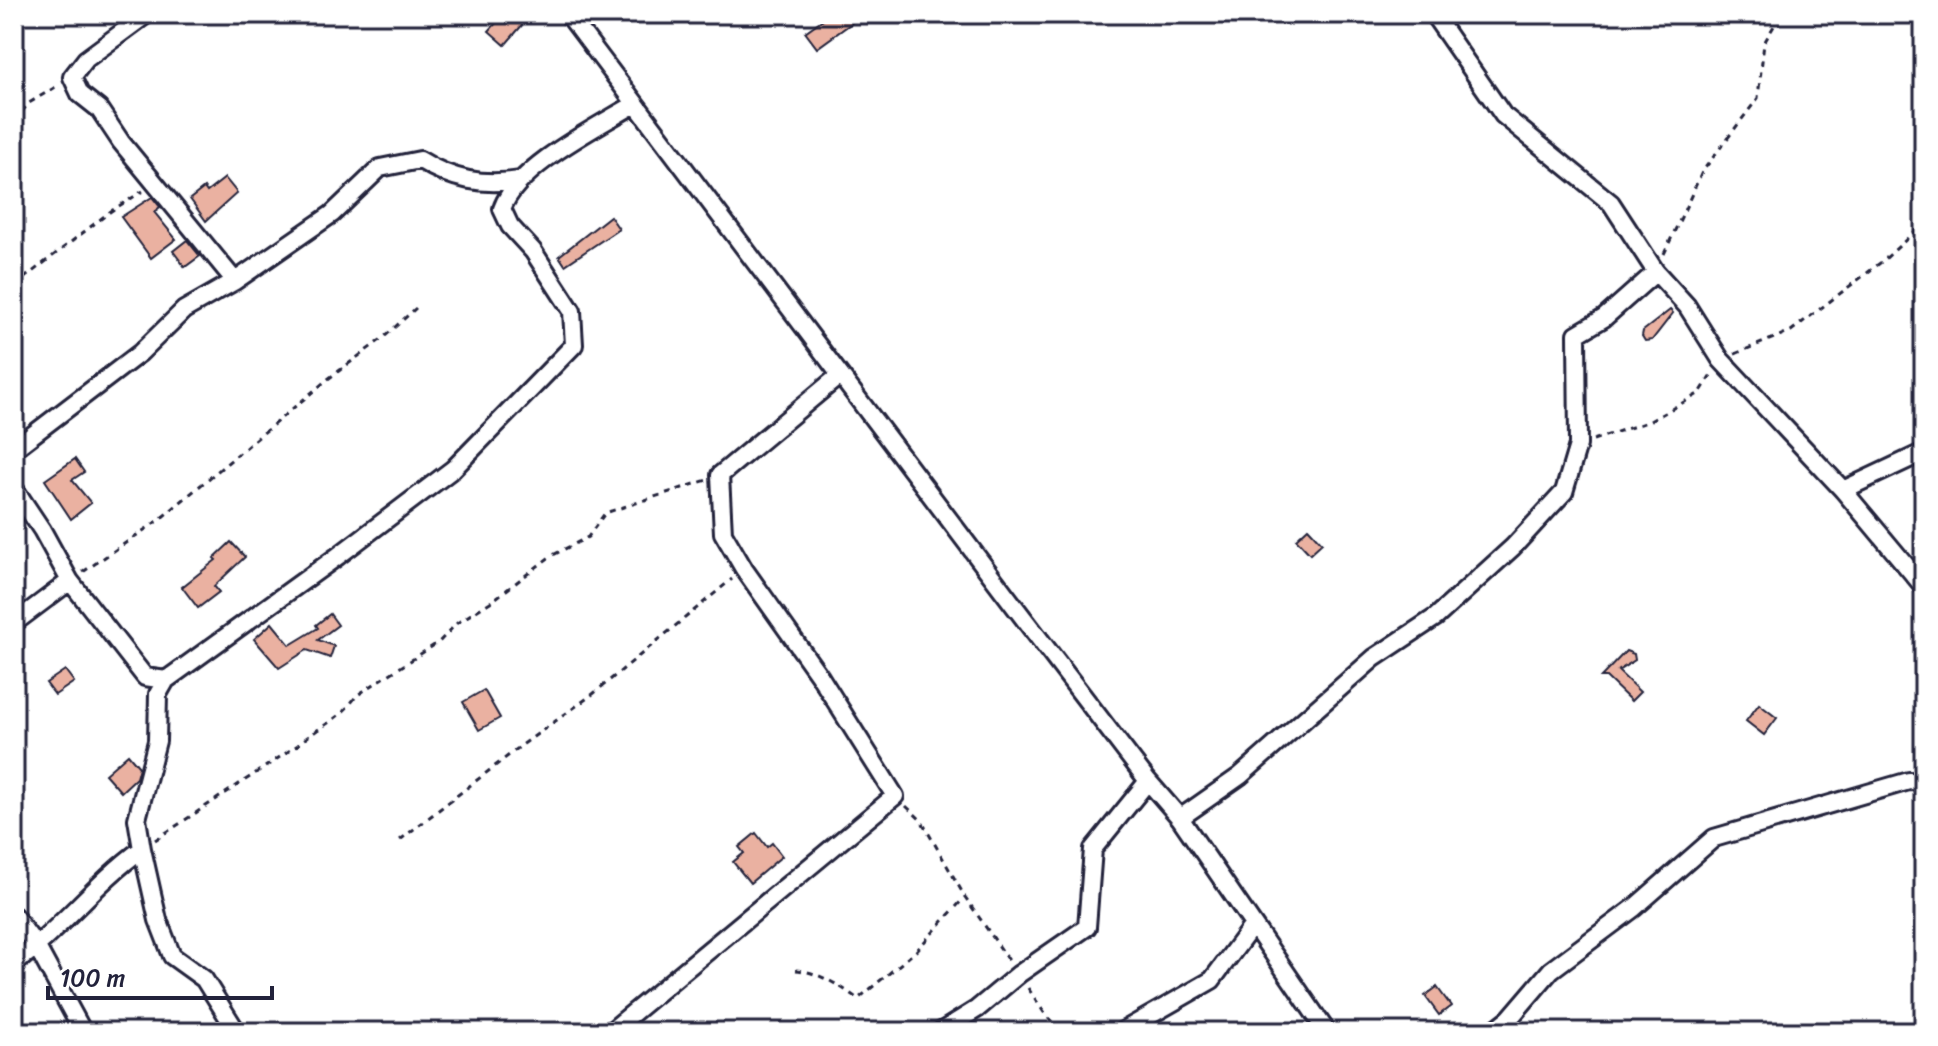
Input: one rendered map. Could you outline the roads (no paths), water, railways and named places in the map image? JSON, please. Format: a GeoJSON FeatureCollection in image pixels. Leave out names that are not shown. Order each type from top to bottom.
{"type":"FeatureCollection","features":[{"type":"Feature","properties":{"kind":"street"},"geometry":{"type":"LineString","coordinates":[[147,14],[86,59],[72,77],[80,94],[99,109],[121,142],[235,281]]}},
{"type":"Feature","properties":{"kind":"street"},"geometry":{"type":"LineString","coordinates":[[568,14],[1148,781],[1180,818],[1327,1032]]}},
{"type":"Feature","properties":{"kind":"street"},"geometry":{"type":"LineString","coordinates":[[1433,14],[1503,115],[1611,203],[1656,272],[1687,306],[1721,360],[1843,490],[1924,587]]}},
{"type":"Feature","properties":{"kind":"street"},"geometry":{"type":"LineString","coordinates":[[237,1032],[204,979],[172,956],[158,920],[137,819],[157,741],[158,694],[166,680],[453,469],[574,345],[572,311],[533,251],[510,226],[502,209],[506,196],[520,180],[563,148],[635,104]]}},
{"type":"Feature","properties":{"kind":"street"},"geometry":{"type":"LineString","coordinates":[[14,449],[140,353],[184,310],[235,281],[332,214],[380,168],[420,160],[440,173],[490,185],[520,180]]}},
{"type":"Feature","properties":{"kind":"street"},"geometry":{"type":"LineString","coordinates":[[1180,818],[1240,776],[1374,658],[1436,617],[1513,547],[1564,492],[1578,445],[1577,334],[1604,318],[1656,272]]}},
{"type":"Feature","properties":{"kind":"street"},"geometry":{"type":"LineString","coordinates":[[610,1032],[895,796],[819,675],[744,569],[723,533],[720,475],[840,375]]}},
{"type":"Feature","properties":{"kind":"street"},"geometry":{"type":"LineString","coordinates":[[1843,490],[1924,452]]}},
{"type":"Feature","properties":{"kind":"street"},"geometry":{"type":"LineString","coordinates":[[14,488],[70,581],[145,677],[166,680]]}},
{"type":"Feature","properties":{"kind":"street"},"geometry":{"type":"LineString","coordinates":[[14,623],[70,581]]}},
{"type":"Feature","properties":{"kind":"street"},"geometry":{"type":"LineString","coordinates":[[940,1032],[977,1009],[1019,974],[1087,927],[1093,849],[1148,781]]}},
{"type":"Feature","properties":{"kind":"street"},"geometry":{"type":"LineString","coordinates":[[1492,1032],[1510,1018],[1551,970],[1634,908],[1714,838],[1909,781],[1924,782]]}},
{"type":"Feature","properties":{"kind":"street"},"geometry":{"type":"LineString","coordinates":[[14,964],[37,947],[121,864],[142,849]]}},
{"type":"Feature","properties":{"kind":"street"},"geometry":{"type":"LineString","coordinates":[[14,916],[37,947],[83,1032]]}},
{"type":"Feature","properties":{"kind":"street"},"geometry":{"type":"LineString","coordinates":[[1121,1032],[1212,980],[1253,925]]}}]}
